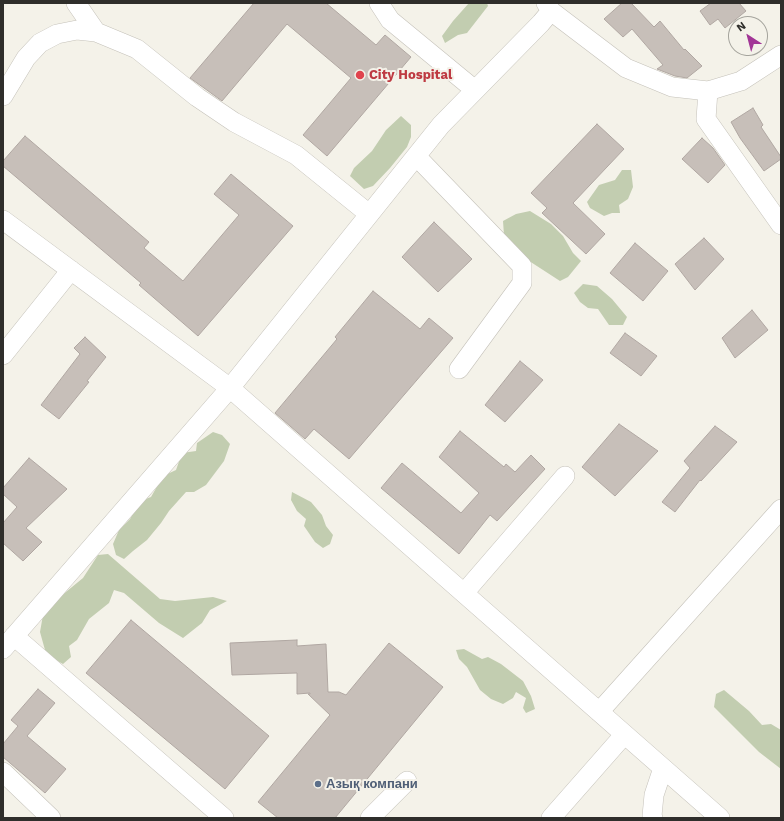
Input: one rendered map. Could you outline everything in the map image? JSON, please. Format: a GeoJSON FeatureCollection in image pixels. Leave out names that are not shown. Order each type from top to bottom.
{"type":"FeatureCollection","features":[{"type":"Feature","properties":{"kind":"street"},"geometry":{"type":"LineString","coordinates":[[76,3],[96,32]]}},
{"type":"Feature","properties":{"kind":"street"},"geometry":{"type":"LineString","coordinates":[[379,3],[390,20],[475,90]]}},
{"type":"Feature","properties":{"kind":"street"},"geometry":{"type":"LineString","coordinates":[[224,818],[9,643],[230,388],[441,125],[541,23],[549,7],[626,68],[672,88],[708,91],[741,81],[781,55]]}},
{"type":"Feature","properties":{"kind":"street"},"geometry":{"type":"LineString","coordinates":[[3,96],[26,58],[40,43],[57,34],[77,30],[96,32],[137,50],[197,97],[234,122],[296,156],[369,214]]}},
{"type":"Feature","properties":{"kind":"street"},"geometry":{"type":"LineString","coordinates":[[708,91],[706,119],[781,225]]}},
{"type":"Feature","properties":{"kind":"street"},"geometry":{"type":"LineString","coordinates":[[416,156],[522,266],[522,283],[459,369]]}},
{"type":"Feature","properties":{"kind":"street"},"geometry":{"type":"LineString","coordinates":[[3,220],[230,388],[720,818]]}},
{"type":"Feature","properties":{"kind":"street"},"geometry":{"type":"LineString","coordinates":[[3,355],[71,270]]}},
{"type":"Feature","properties":{"kind":"street"},"geometry":{"type":"LineString","coordinates":[[464,593],[565,476]]}},
{"type":"Feature","properties":{"kind":"street"},"geometry":{"type":"LineString","coordinates":[[599,712],[781,509]]}},
{"type":"Feature","properties":{"kind":"street"},"geometry":{"type":"LineString","coordinates":[[551,818],[624,735]]}},
{"type":"Feature","properties":{"kind":"street"},"geometry":{"type":"LineString","coordinates":[[653,818],[654,794],[663,768]]}},
{"type":"Feature","properties":{"kind":"street"},"geometry":{"type":"LineString","coordinates":[[3,772],[51,818]]}},
{"type":"Feature","properties":{"kind":"street"},"geometry":{"type":"LineString","coordinates":[[370,818],[407,781]]}},
{"type":"Feature","properties":{"kind":"green space"},"geometry":{"type":"Polygon","coordinates":[[[469,3],[487,3],[488,6],[467,33],[458,35],[445,43],[442,36],[469,3]]]}},
{"type":"Feature","properties":{"kind":"green space"},"geometry":{"type":"Polygon","coordinates":[[[401,116],[411,125],[411,137],[407,147],[373,186],[364,189],[350,176],[354,168],[372,151],[386,130],[401,116]]]}},
{"type":"Feature","properties":{"kind":"green space"},"geometry":{"type":"Polygon","coordinates":[[[622,170],[631,170],[633,187],[628,199],[619,205],[620,213],[612,213],[604,216],[590,208],[587,202],[599,185],[615,180],[622,170]]]}},
{"type":"Feature","properties":{"kind":"green space"},"geometry":{"type":"Polygon","coordinates":[[[530,211],[551,224],[563,236],[573,253],[581,261],[568,277],[560,281],[523,257],[504,235],[503,221],[516,214],[530,211]]]}},
{"type":"Feature","properties":{"kind":"green space"},"geometry":{"type":"Polygon","coordinates":[[[583,284],[597,286],[612,299],[627,317],[623,325],[609,325],[598,309],[588,308],[580,302],[574,293],[583,284]]]}},
{"type":"Feature","properties":{"kind":"green space"},"geometry":{"type":"Polygon","coordinates":[[[213,432],[222,435],[230,444],[224,461],[206,485],[194,492],[186,492],[169,511],[147,540],[124,559],[116,555],[113,544],[119,530],[130,519],[140,501],[151,497],[163,476],[176,470],[182,453],[196,451],[197,443],[213,432]]]}},
{"type":"Feature","properties":{"kind":"green space"},"geometry":{"type":"Polygon","coordinates":[[[292,492],[311,502],[322,515],[326,526],[333,535],[330,544],[323,548],[315,542],[304,526],[306,519],[297,511],[291,500],[292,492]]]}},
{"type":"Feature","properties":{"kind":"green space"},"geometry":{"type":"Polygon","coordinates":[[[108,554],[160,599],[175,601],[213,597],[227,601],[210,610],[202,623],[183,638],[159,623],[124,593],[114,590],[109,603],[89,619],[77,640],[69,646],[71,657],[63,664],[52,658],[45,650],[40,632],[43,615],[61,596],[83,578],[98,555],[108,554]]]}},
{"type":"Feature","properties":{"kind":"green space"},"geometry":{"type":"Polygon","coordinates":[[[464,649],[482,659],[488,657],[501,664],[523,681],[531,696],[535,709],[526,713],[523,708],[526,698],[516,692],[513,698],[503,704],[491,699],[480,690],[467,667],[459,659],[456,650],[464,649]]]}},
{"type":"Feature","properties":{"kind":"green space"},"geometry":{"type":"Polygon","coordinates":[[[724,690],[749,711],[762,725],[771,724],[781,730],[781,769],[759,752],[714,707],[716,694],[724,690]]]}},
{"type":"Feature","properties":{"kind":"building"},"geometry":{"type":"Polygon","coordinates":[[[254,3],[326,3],[376,45],[385,35],[411,57],[327,156],[303,135],[351,78],[287,24],[222,101],[190,78],[254,3]]]}},
{"type":"Feature","properties":{"kind":"building"},"geometry":{"type":"Polygon","coordinates":[[[622,3],[631,3],[654,27],[660,21],[684,50],[685,49],[702,66],[687,78],[675,76],[657,69],[663,65],[632,29],[623,37],[604,19],[622,3]]]}},
{"type":"Feature","properties":{"kind":"building"},"geometry":{"type":"Polygon","coordinates":[[[711,3],[739,3],[746,11],[740,16],[728,16],[728,26],[725,28],[718,19],[710,25],[700,11],[711,3]]]}},
{"type":"Feature","properties":{"kind":"building"},"geometry":{"type":"Polygon","coordinates":[[[753,108],[763,125],[761,127],[781,157],[781,159],[764,171],[740,138],[731,122],[753,108]]]}},
{"type":"Feature","properties":{"kind":"building"},"geometry":{"type":"Polygon","coordinates":[[[597,124],[624,149],[573,203],[605,234],[586,254],[542,213],[547,208],[531,193],[597,124]]]}},
{"type":"Feature","properties":{"kind":"building"},"geometry":{"type":"Polygon","coordinates":[[[25,136],[149,242],[144,248],[183,281],[239,215],[214,194],[231,174],[293,226],[198,336],[139,285],[141,283],[3,166],[3,161],[25,136]]]}},
{"type":"Feature","properties":{"kind":"building"},"geometry":{"type":"Polygon","coordinates":[[[702,138],[713,148],[725,165],[708,183],[682,159],[702,138]]]}},
{"type":"Feature","properties":{"kind":"building"},"geometry":{"type":"Polygon","coordinates":[[[434,222],[472,259],[438,292],[402,257],[434,222]]]}},
{"type":"Feature","properties":{"kind":"building"},"geometry":{"type":"Polygon","coordinates":[[[704,238],[724,259],[695,290],[675,264],[704,238]]]}},
{"type":"Feature","properties":{"kind":"building"},"geometry":{"type":"Polygon","coordinates":[[[635,243],[668,271],[643,301],[610,273],[635,243]]]}},
{"type":"Feature","properties":{"kind":"building"},"geometry":{"type":"Polygon","coordinates":[[[373,291],[420,329],[429,318],[453,338],[349,459],[314,429],[305,439],[275,413],[337,339],[335,337],[373,291]]]}},
{"type":"Feature","properties":{"kind":"building"},"geometry":{"type":"Polygon","coordinates":[[[752,310],[768,330],[735,358],[722,338],[752,310]]]}},
{"type":"Feature","properties":{"kind":"building"},"geometry":{"type":"Polygon","coordinates":[[[625,333],[657,356],[641,376],[610,353],[625,333]]]}},
{"type":"Feature","properties":{"kind":"building"},"geometry":{"type":"Polygon","coordinates":[[[85,337],[106,357],[87,381],[89,382],[59,419],[41,405],[80,354],[74,348],[85,337]]]}},
{"type":"Feature","properties":{"kind":"building"},"geometry":{"type":"Polygon","coordinates":[[[520,361],[543,380],[505,422],[485,405],[520,361]]]}},
{"type":"Feature","properties":{"kind":"building"},"geometry":{"type":"Polygon","coordinates":[[[619,424],[658,451],[615,496],[582,467],[619,424]]]}},
{"type":"Feature","properties":{"kind":"building"},"geometry":{"type":"Polygon","coordinates":[[[715,426],[737,442],[701,481],[700,480],[675,512],[662,502],[690,468],[684,461],[715,426]]]}},
{"type":"Feature","properties":{"kind":"building"},"geometry":{"type":"Polygon","coordinates":[[[460,431],[504,467],[506,464],[515,472],[531,455],[545,469],[497,521],[490,515],[459,554],[381,488],[402,463],[461,513],[479,493],[439,457],[460,431]]]}},
{"type":"Feature","properties":{"kind":"building"},"geometry":{"type":"Polygon","coordinates":[[[29,458],[67,489],[26,528],[42,542],[23,561],[3,543],[3,523],[17,507],[3,494],[3,488],[29,458]]]}},
{"type":"Feature","properties":{"kind":"building"},"geometry":{"type":"Polygon","coordinates":[[[131,620],[269,736],[225,789],[86,673],[131,620]]]}},
{"type":"Feature","properties":{"kind":"building"},"geometry":{"type":"Polygon","coordinates":[[[297,640],[297,646],[326,644],[328,692],[339,692],[346,695],[389,643],[443,687],[335,818],[278,818],[258,802],[330,715],[308,694],[310,693],[297,694],[297,673],[232,675],[230,643],[297,640]]]}},
{"type":"Feature","properties":{"kind":"building"},"geometry":{"type":"Polygon","coordinates":[[[38,689],[55,703],[27,736],[66,769],[45,793],[3,757],[3,744],[18,726],[11,720],[38,689]]]}},
{"type":"Feature","properties":{"kind":"place","name":"City Hospital"},"geometry":{"type":"Point","coordinates":[360,75]}},
{"type":"Feature","properties":{"kind":"place","name":"Азық компани"},"geometry":{"type":"Point","coordinates":[318,784]}}]}
